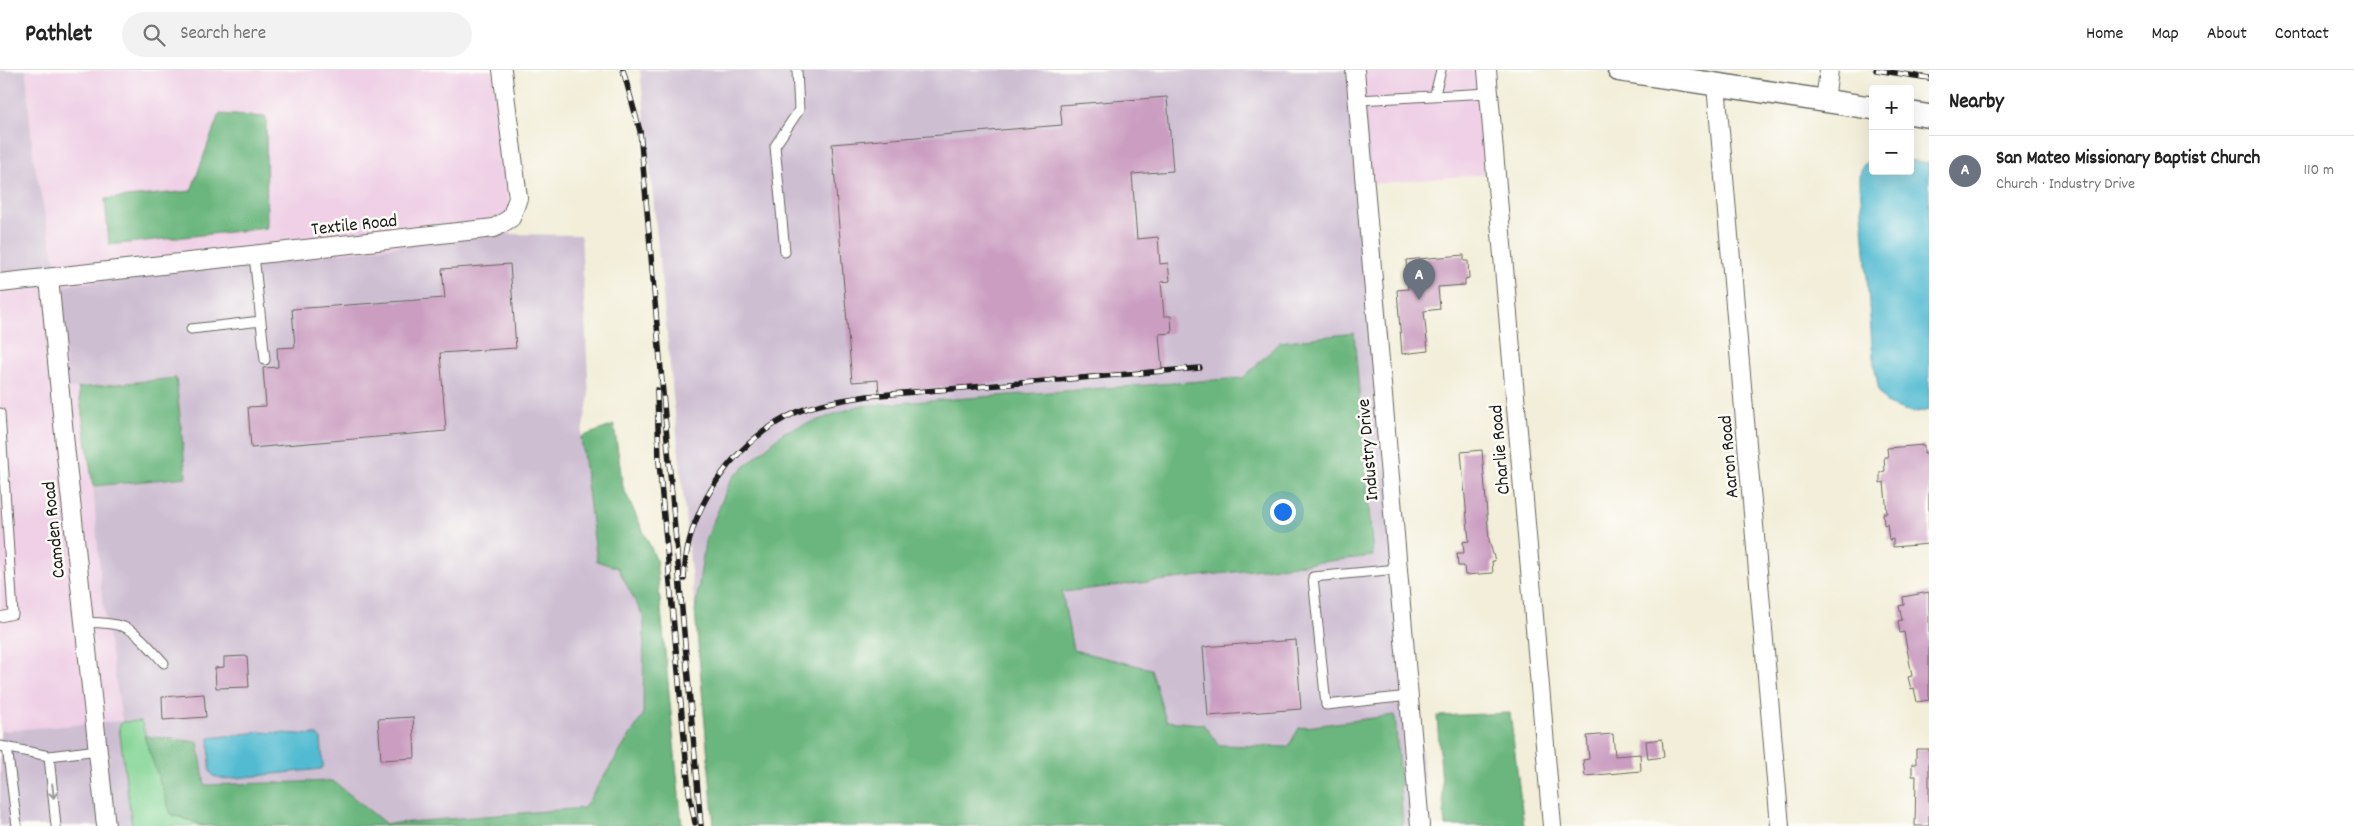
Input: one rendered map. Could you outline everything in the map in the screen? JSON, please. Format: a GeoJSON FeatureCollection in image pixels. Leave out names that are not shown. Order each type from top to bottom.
{"type":"FeatureCollection","features":[{"type":"Feature","properties":{"kind":"street","name":"Textile Road"},"geometry":{"type":"LineString","coordinates":[[49,278],[494,228],[504,224],[515,210],[518,198],[502,70]]}},
{"type":"Feature","properties":{"kind":"street","name":"Industry Drive"},"geometry":{"type":"LineString","coordinates":[[1355,70],[1420,826]]}},
{"type":"Feature","properties":{"kind":"street","name":"Charlie Road"},"geometry":{"type":"LineString","coordinates":[[1487,70],[1552,826]]}},
{"type":"Feature","properties":{"kind":"street"},"geometry":{"type":"LineString","coordinates":[[1619,70],[1869,107]]}},
{"type":"Feature","properties":{"kind":"street"},"geometry":{"type":"LineString","coordinates":[[1825,101],[1830,70]]}},
{"type":"Feature","properties":{"kind":"street","name":"Aaron Road"},"geometry":{"type":"LineString","coordinates":[[1716,85],[1780,826]]}},
{"type":"Feature","properties":{"kind":"street"},"geometry":{"type":"LineString","coordinates":[[1914,114],[1929,116]]}},
{"type":"Feature","properties":{"kind":"street"},"geometry":{"type":"LineString","coordinates":[[0,283],[49,278]]}},
{"type":"Feature","properties":{"kind":"street","name":"Camden Road"},"geometry":{"type":"LineString","coordinates":[[49,278],[106,826]]}},
{"type":"Feature","properties":{"kind":"lane"},"geometry":{"type":"LineString","coordinates":[[785,252],[775,146],[799,110],[797,70]]}},
{"type":"Feature","properties":{"kind":"lane"},"geometry":{"type":"LineString","coordinates":[[1435,94],[1441,70]]}},
{"type":"Feature","properties":{"kind":"lane"},"geometry":{"type":"LineString","coordinates":[[1358,100],[1489,92]]}},
{"type":"Feature","properties":{"kind":"lane"},"geometry":{"type":"LineString","coordinates":[[254,255],[265,360]]}},
{"type":"Feature","properties":{"kind":"lane"},"geometry":{"type":"LineString","coordinates":[[191,329],[260,321]]}},
{"type":"Feature","properties":{"kind":"lane"},"geometry":{"type":"LineString","coordinates":[[0,413],[13,614],[0,617]]}},
{"type":"Feature","properties":{"kind":"lane"},"geometry":{"type":"LineString","coordinates":[[1398,569],[1313,577],[1326,705],[1409,696]]}},
{"type":"Feature","properties":{"kind":"lane"},"geometry":{"type":"LineString","coordinates":[[84,622],[116,623],[127,626],[138,634],[164,663]]}},
{"type":"Feature","properties":{"kind":"lane"},"geometry":{"type":"LineString","coordinates":[[16,826],[3,747],[49,756],[98,750]]}},
{"type":"Feature","properties":{"kind":"lane"},"geometry":{"type":"LineString","coordinates":[[49,756],[56,826]]}},
{"type":"Feature","properties":{"kind":"shaded area"},"geometry":{"type":"Polygon","coordinates":[[[0,70],[26,70],[33,156],[60,286],[0,290],[0,70]]]}},
{"type":"Feature","properties":{"kind":"shaded area"},"geometry":{"type":"Polygon","coordinates":[[[26,70],[493,70],[512,234],[503,234],[68,389],[78,388],[93,486],[102,600],[122,722],[0,731],[0,290],[60,286],[33,156],[26,70]],[[219,114],[191,191],[105,199],[109,245],[267,228],[219,114]]]}},
{"type":"Feature","properties":{"kind":"shaded area"},"geometry":{"type":"Polygon","coordinates":[[[640,70],[1362,70],[1428,826],[1403,826],[1395,715],[1288,747],[1219,745],[1203,724],[1166,721],[1151,669],[1072,650],[1062,592],[1373,556],[1280,342],[1243,378],[858,406],[705,542],[695,611],[640,70]]]}},
{"type":"Feature","properties":{"kind":"shaded area"},"geometry":{"type":"Polygon","coordinates":[[[1362,70],[1481,70],[1491,174],[1371,184],[1362,70]]]}},
{"type":"Feature","properties":{"kind":"shaded area"},"geometry":{"type":"Polygon","coordinates":[[[503,234],[581,235],[589,396],[581,437],[618,568],[644,618],[643,715],[584,808],[386,825],[333,781],[205,785],[198,742],[144,736],[140,721],[122,722],[119,727],[132,826],[0,826],[0,731],[122,721],[102,600],[93,486],[186,477],[176,378],[68,389],[60,286],[503,234]]]}},
{"type":"Feature","properties":{"kind":"green space"},"geometry":{"type":"Polygon","coordinates":[[[219,114],[266,117],[267,228],[109,245],[105,199],[191,191],[219,114]]]}},
{"type":"Feature","properties":{"kind":"green space"},"geometry":{"type":"Polygon","coordinates":[[[1354,333],[1373,556],[1062,592],[1073,650],[1151,669],[1166,721],[1203,724],[1219,745],[1288,747],[1299,728],[1395,715],[1403,826],[714,826],[695,611],[705,542],[731,479],[784,432],[858,406],[1243,378],[1280,342],[1354,333]]]}},
{"type":"Feature","properties":{"kind":"green space"},"geometry":{"type":"Polygon","coordinates":[[[176,378],[186,477],[93,486],[78,388],[176,378]]]}},
{"type":"Feature","properties":{"kind":"green space"},"geometry":{"type":"Polygon","coordinates":[[[614,425],[623,487],[656,559],[682,826],[205,826],[171,814],[144,736],[198,742],[205,785],[333,781],[386,824],[584,808],[643,715],[644,618],[618,568],[597,561],[581,437],[614,425]]]}},
{"type":"Feature","properties":{"kind":"green space"},"geometry":{"type":"Polygon","coordinates":[[[1510,713],[1524,826],[1445,826],[1437,716],[1510,713]]]}},
{"type":"Feature","properties":{"kind":"green space"},"geometry":{"type":"Polygon","coordinates":[[[141,721],[171,814],[205,826],[132,826],[119,727],[122,722],[141,721]]]}},
{"type":"Feature","properties":{"kind":"water"},"geometry":{"type":"Polygon","coordinates":[[[1869,161],[1869,175],[1914,175],[1914,161],[1929,163],[1929,410],[1917,413],[1887,404],[1879,391],[1873,358],[1860,184],[1861,172],[1865,163],[1869,161]]]}},
{"type":"Feature","properties":{"kind":"water"},"geometry":{"type":"Polygon","coordinates":[[[260,732],[317,735],[321,739],[323,766],[321,769],[226,779],[213,776],[210,771],[209,738],[260,732]]]}},
{"type":"Feature","properties":{"kind":"building"},"geometry":{"type":"Polygon","coordinates":[[[1167,97],[1173,171],[1132,174],[1137,239],[1158,237],[1160,264],[1168,263],[1170,281],[1161,282],[1164,316],[1171,316],[1172,333],[1159,334],[1162,369],[879,393],[878,380],[852,382],[832,144],[1062,125],[1060,105],[1167,97]]]}},
{"type":"Feature","properties":{"kind":"building"},"geometry":{"type":"Polygon","coordinates":[[[1464,255],[1464,261],[1468,261],[1469,278],[1465,279],[1465,285],[1438,287],[1440,309],[1424,311],[1428,351],[1402,354],[1397,290],[1408,289],[1406,260],[1464,255]]]}},
{"type":"Feature","properties":{"kind":"building"},"geometry":{"type":"Polygon","coordinates":[[[510,264],[516,348],[440,353],[446,431],[251,448],[248,407],[266,406],[263,368],[278,367],[277,348],[295,347],[292,309],[445,298],[442,269],[510,264]]]}},
{"type":"Feature","properties":{"kind":"building"},"geometry":{"type":"Polygon","coordinates":[[[1924,445],[1924,454],[1929,453],[1929,544],[1893,547],[1893,539],[1889,540],[1887,524],[1884,525],[1883,513],[1887,513],[1884,482],[1880,483],[1880,472],[1885,471],[1884,457],[1888,457],[1887,448],[1924,445]]]}},
{"type":"Feature","properties":{"kind":"building"},"geometry":{"type":"Polygon","coordinates":[[[1482,450],[1489,540],[1495,561],[1492,561],[1493,573],[1465,575],[1464,566],[1458,566],[1457,553],[1464,553],[1463,542],[1469,541],[1461,452],[1482,450]]]}},
{"type":"Feature","properties":{"kind":"building"},"geometry":{"type":"Polygon","coordinates":[[[1929,592],[1929,700],[1917,702],[1914,688],[1911,689],[1908,677],[1912,676],[1904,632],[1900,633],[1898,621],[1902,620],[1899,606],[1904,605],[1903,597],[1929,592]]]}},
{"type":"Feature","properties":{"kind":"building"},"geometry":{"type":"Polygon","coordinates":[[[1296,640],[1301,709],[1208,716],[1203,647],[1296,640]]]}},
{"type":"Feature","properties":{"kind":"building"},"geometry":{"type":"Polygon","coordinates":[[[247,656],[249,687],[216,688],[215,668],[224,667],[224,657],[247,656]]]}},
{"type":"Feature","properties":{"kind":"building"},"geometry":{"type":"Polygon","coordinates":[[[204,694],[206,717],[163,720],[162,697],[204,694]]]}},
{"type":"Feature","properties":{"kind":"building"},"geometry":{"type":"Polygon","coordinates":[[[413,717],[415,758],[381,760],[378,719],[413,717]]]}},
{"type":"Feature","properties":{"kind":"building"},"geometry":{"type":"Polygon","coordinates":[[[1613,734],[1615,756],[1640,754],[1641,771],[1585,776],[1583,760],[1589,759],[1587,736],[1613,734]]]}},
{"type":"Feature","properties":{"kind":"building"},"geometry":{"type":"Polygon","coordinates":[[[1662,739],[1664,757],[1648,759],[1646,741],[1662,739]]]}},
{"type":"Feature","properties":{"kind":"building"},"geometry":{"type":"Polygon","coordinates":[[[1916,749],[1929,749],[1929,826],[1915,826],[1916,776],[1912,776],[1912,764],[1916,764],[1916,749]]]}},
{"type":"Feature","properties":{"kind":"railway"},"geometry":{"type":"LineString","coordinates":[[623,70],[640,131],[701,826]]}},
{"type":"Feature","properties":{"kind":"railway"},"geometry":{"type":"LineString","coordinates":[[1876,70],[1929,78]]}},
{"type":"Feature","properties":{"kind":"railway"},"geometry":{"type":"LineString","coordinates":[[684,579],[687,553],[694,527],[704,503],[717,480],[753,440],[797,412],[823,404],[868,396],[1200,368]]}},
{"type":"Feature","properties":{"kind":"railway"},"geometry":{"type":"LineString","coordinates":[[657,390],[659,462],[689,792],[695,823]]}},
{"type":"Feature","properties":{"kind":"place","name":"San Mateo Missionary Baptist Church"},"geometry":{"type":"Point","coordinates":[1419,300]}}]}
